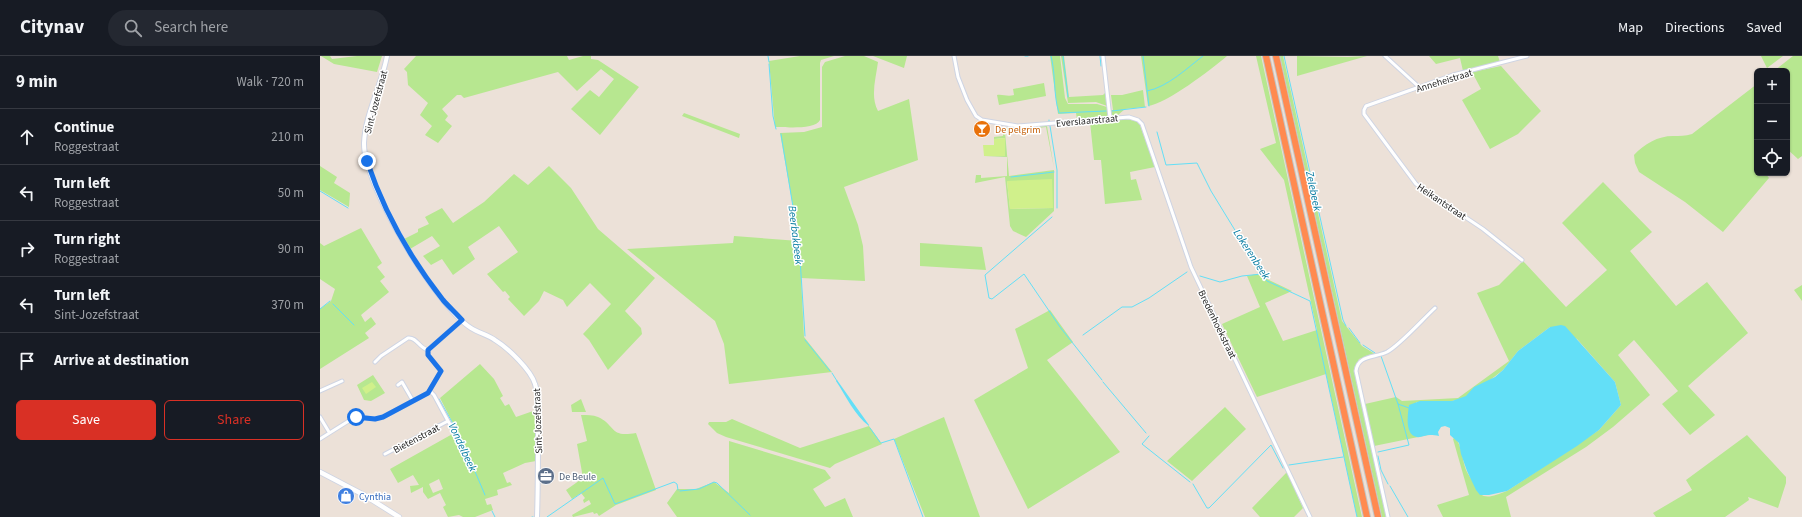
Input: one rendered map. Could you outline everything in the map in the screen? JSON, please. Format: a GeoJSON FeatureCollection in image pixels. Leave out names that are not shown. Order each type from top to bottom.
{"type":"FeatureCollection","features":[{"type":"Feature","properties":{"kind":"highway"},"geometry":{"type":"LineString","coordinates":[[1266,56],[1367,517]]}},
{"type":"Feature","properties":{"kind":"highway"},"geometry":{"type":"LineString","coordinates":[[1276,56],[1378,517]]}},
{"type":"Feature","properties":{"kind":"main road"},"geometry":{"type":"LineString","coordinates":[[320,472],[399,517]]}},
{"type":"Feature","properties":{"kind":"street","name":"Sint-Jozefstraat"},"geometry":{"type":"LineString","coordinates":[[387,56],[366,128],[364,142],[367,161],[380,198],[401,239],[426,278],[444,302],[471,328],[494,339],[504,346],[526,369],[536,385],[538,414],[537,517]]}},
{"type":"Feature","properties":{"kind":"street","name":"Everslaarstraat"},"geometry":{"type":"LineString","coordinates":[[954,56],[958,76],[967,100],[976,116],[982,120],[1018,126],[1110,118],[1134,118],[1142,124]]}},
{"type":"Feature","properties":{"kind":"street"},"geometry":{"type":"LineString","coordinates":[[1103,56],[1110,118]]}},
{"type":"Feature","properties":{"kind":"street"},"geometry":{"type":"LineString","coordinates":[[1385,56],[1419,87]]}},
{"type":"Feature","properties":{"kind":"street","name":"Anneheistraat"},"geometry":{"type":"LineString","coordinates":[[1364,110],[1366,106],[1453,75],[1526,56]]}},
{"type":"Feature","properties":{"kind":"street","name":"Heikantstraat"},"geometry":{"type":"LineString","coordinates":[[1364,110],[1364,114],[1416,184],[1483,229],[1522,260]]}},
{"type":"Feature","properties":{"kind":"street","name":"Bredenhoekstraat"},"geometry":{"type":"LineString","coordinates":[[1142,124],[1191,267],[1310,517]]}},
{"type":"Feature","properties":{"kind":"street"},"geometry":{"type":"LineString","coordinates":[[1388,517],[1356,371],[1357,365],[1361,360],[1388,351],[1435,308]]}},
{"type":"Feature","properties":{"kind":"street"},"geometry":{"type":"LineString","coordinates":[[428,350],[462,320]]}},
{"type":"Feature","properties":{"kind":"street"},"geometry":{"type":"LineString","coordinates":[[375,362],[381,356],[408,338],[415,339],[422,348],[428,350]]}},
{"type":"Feature","properties":{"kind":"street"},"geometry":{"type":"LineString","coordinates":[[320,439],[329,432],[356,417],[375,419],[383,417],[413,402],[430,391],[441,371],[428,355],[428,350]]}},
{"type":"Feature","properties":{"kind":"street"},"geometry":{"type":"LineString","coordinates":[[320,391],[342,381]]}},
{"type":"Feature","properties":{"kind":"street"},"geometry":{"type":"LineString","coordinates":[[398,385],[402,382],[413,402]]}},
{"type":"Feature","properties":{"kind":"street","name":"Bietenstraat"},"geometry":{"type":"LineString","coordinates":[[430,391],[434,395],[454,431]]}},
{"type":"Feature","properties":{"kind":"street"},"geometry":{"type":"LineString","coordinates":[[320,417],[329,432]]}},
{"type":"Feature","properties":{"kind":"street","name":"Bietenstraat"},"geometry":{"type":"LineString","coordinates":[[385,454],[448,421]]}},
{"type":"Feature","properties":{"kind":"green space"},"geometry":{"type":"Polygon","coordinates":[[[321,56],[330,56],[332,59],[357,56],[382,56],[377,72],[334,64],[321,56]]]}},
{"type":"Feature","properties":{"kind":"green space"},"geometry":{"type":"Polygon","coordinates":[[[416,56],[567,56],[569,60],[583,56],[591,56],[591,59],[598,60],[639,87],[600,135],[571,109],[590,90],[599,97],[614,79],[601,69],[577,91],[558,72],[464,98],[461,95],[457,95],[442,109],[448,116],[445,120],[452,126],[438,143],[425,135],[432,126],[420,115],[428,103],[408,85],[407,72],[404,69],[416,56]]]}},
{"type":"Feature","properties":{"kind":"green space"},"geometry":{"type":"Polygon","coordinates":[[[800,56],[834,56],[821,60],[820,63],[820,120],[817,123],[807,127],[775,127],[769,61],[800,56]]]}},
{"type":"Feature","properties":{"kind":"green space"},"geometry":{"type":"Polygon","coordinates":[[[845,56],[864,56],[878,62],[874,99],[878,111],[909,99],[918,160],[844,187],[858,225],[863,246],[865,281],[801,278],[804,337],[832,372],[729,384],[724,344],[715,321],[627,249],[733,243],[734,236],[799,241],[780,133],[804,132],[822,127],[822,67],[825,62],[845,56]]]}},
{"type":"Feature","properties":{"kind":"green space"},"geometry":{"type":"Polygon","coordinates":[[[873,56],[907,56],[904,68],[873,56]]]}},
{"type":"Feature","properties":{"kind":"green space"},"geometry":{"type":"Polygon","coordinates":[[[1050,56],[1060,56],[1065,98],[1068,104],[1097,104],[1107,107],[1108,110],[1113,110],[1111,95],[1122,95],[1143,90],[1145,107],[1125,109],[1118,115],[1077,119],[1076,113],[1058,114],[1050,56]]]}},
{"type":"Feature","properties":{"kind":"green space"},"geometry":{"type":"Polygon","coordinates":[[[1061,56],[1064,56],[1069,97],[1103,95],[1105,93],[1107,106],[1096,102],[1068,103],[1061,56]]]}},
{"type":"Feature","properties":{"kind":"green space"},"geometry":{"type":"Polygon","coordinates":[[[1141,56],[1227,56],[1177,93],[1156,104],[1148,106],[1141,56]]]}},
{"type":"Feature","properties":{"kind":"green space"},"geometry":{"type":"Polygon","coordinates":[[[1256,56],[1261,56],[1362,517],[1357,517],[1326,374],[1257,397],[1222,324],[1260,307],[1247,276],[1262,273],[1267,279],[1292,291],[1265,303],[1283,341],[1317,330],[1284,180],[1260,149],[1276,143],[1256,56]]]}},
{"type":"Feature","properties":{"kind":"green space"},"geometry":{"type":"Polygon","coordinates":[[[1280,56],[1283,56],[1342,321],[1362,346],[1375,354],[1359,359],[1354,371],[1386,517],[1382,517],[1280,56]]]}},
{"type":"Feature","properties":{"kind":"green space"},"geometry":{"type":"Polygon","coordinates":[[[1297,56],[1348,57],[1367,56],[1297,76],[1297,56]]]}},
{"type":"Feature","properties":{"kind":"green space"},"geometry":{"type":"Polygon","coordinates":[[[1429,56],[1498,56],[1500,62],[1463,71],[1460,58],[1436,64],[1429,56]]]}},
{"type":"Feature","properties":{"kind":"green space"},"geometry":{"type":"Polygon","coordinates":[[[1761,56],[1783,56],[1767,68],[1761,56]]]}},
{"type":"Feature","properties":{"kind":"green space"},"geometry":{"type":"Polygon","coordinates":[[[1793,56],[1802,56],[1802,156],[1798,159],[1790,152],[1790,68],[1778,68],[1793,56]]]}},
{"type":"Feature","properties":{"kind":"green space"},"geometry":{"type":"Polygon","coordinates":[[[1501,66],[1541,111],[1518,134],[1490,149],[1462,100],[1481,89],[1472,72],[1501,66]]]}},
{"type":"Feature","properties":{"kind":"green space"},"geometry":{"type":"Polygon","coordinates":[[[1044,83],[1046,96],[999,105],[997,95],[1014,95],[1013,89],[1044,83]]]}},
{"type":"Feature","properties":{"kind":"green space"},"geometry":{"type":"Polygon","coordinates":[[[1754,86],[1754,176],[1767,176],[1769,178],[1723,232],[1685,202],[1639,172],[1635,163],[1634,155],[1647,144],[1662,137],[1692,134],[1754,86]]]}},
{"type":"Feature","properties":{"kind":"green space"},"geometry":{"type":"Polygon","coordinates":[[[684,113],[740,134],[739,138],[682,116],[684,113]]]}},
{"type":"Feature","properties":{"kind":"green space"},"geometry":{"type":"Polygon","coordinates":[[[1124,119],[1137,121],[1140,125],[1155,167],[1130,172],[1131,180],[1136,179],[1142,200],[1105,204],[1101,160],[1094,160],[1090,122],[1124,119]]]}},
{"type":"Feature","properties":{"kind":"green space"},"geometry":{"type":"Polygon","coordinates":[[[1047,126],[1054,168],[1046,127],[1005,132],[1009,176],[1054,170],[1054,211],[1026,237],[1013,231],[1010,226],[1005,177],[975,183],[976,175],[981,175],[981,178],[1007,176],[1007,157],[984,156],[1005,156],[1005,138],[994,139],[994,137],[1003,136],[1003,131],[1009,127],[1012,130],[1018,128],[1047,126]],[[1007,181],[1010,209],[1053,208],[1007,181]]]}},
{"type":"Feature","properties":{"kind":"green space"},"geometry":{"type":"Polygon","coordinates":[[[1005,138],[1005,156],[984,156],[983,145],[994,145],[994,139],[1005,138]]]}},
{"type":"Feature","properties":{"kind":"green space"},"geometry":{"type":"Polygon","coordinates":[[[320,166],[337,177],[334,183],[350,193],[349,207],[320,190],[320,166]]]}},
{"type":"Feature","properties":{"kind":"green space"},"geometry":{"type":"Polygon","coordinates":[[[549,166],[571,188],[598,229],[655,278],[625,311],[641,328],[642,334],[608,370],[589,340],[583,334],[611,304],[590,283],[567,307],[563,300],[544,291],[539,301],[524,316],[508,299],[510,297],[505,291],[503,292],[487,274],[518,252],[499,226],[468,247],[475,259],[453,275],[442,259],[431,265],[423,256],[440,246],[432,236],[410,249],[404,239],[418,232],[418,229],[429,224],[425,217],[442,208],[453,223],[484,202],[514,174],[528,185],[549,166]]]}},
{"type":"Feature","properties":{"kind":"green space"},"geometry":{"type":"Polygon","coordinates":[[[1052,179],[1053,208],[1010,209],[1007,181],[1052,179]]]}},
{"type":"Feature","properties":{"kind":"green space"},"geometry":{"type":"Polygon","coordinates":[[[1603,182],[1652,232],[1630,251],[1676,306],[1707,282],[1748,333],[1688,386],[1715,415],[1690,435],[1662,404],[1678,391],[1634,340],[1618,355],[1650,395],[1613,427],[1586,447],[1506,497],[1511,517],[1443,517],[1437,505],[1469,495],[1453,439],[1455,437],[1461,448],[1466,470],[1477,490],[1483,496],[1496,495],[1507,491],[1599,430],[1621,405],[1615,382],[1577,339],[1550,327],[1518,351],[1503,370],[1467,398],[1452,401],[1416,402],[1428,435],[1374,446],[1365,404],[1396,397],[1402,401],[1458,398],[1509,361],[1477,293],[1499,285],[1523,261],[1566,307],[1607,270],[1562,223],[1603,182]]]}},
{"type":"Feature","properties":{"kind":"green space"},"geometry":{"type":"Polygon","coordinates":[[[361,228],[382,263],[377,267],[385,277],[380,281],[389,292],[361,315],[365,322],[371,317],[376,324],[365,333],[369,338],[320,369],[320,309],[331,301],[335,289],[320,279],[320,243],[324,246],[361,228]]]}},
{"type":"Feature","properties":{"kind":"green space"},"geometry":{"type":"Polygon","coordinates":[[[920,243],[982,247],[986,270],[920,266],[920,243]]]}},
{"type":"Feature","properties":{"kind":"green space"},"geometry":{"type":"Polygon","coordinates":[[[1802,285],[1802,301],[1794,290],[1802,285]]]}},
{"type":"Feature","properties":{"kind":"green space"},"geometry":{"type":"Polygon","coordinates":[[[1050,310],[1073,342],[1047,360],[1120,452],[1028,509],[974,400],[1028,368],[1015,329],[1050,310]]]}},
{"type":"Feature","properties":{"kind":"green space"},"geometry":{"type":"Polygon","coordinates":[[[480,364],[494,379],[503,396],[500,398],[505,406],[509,404],[516,417],[536,410],[536,461],[525,463],[503,473],[507,483],[510,482],[512,485],[497,490],[498,495],[485,499],[487,505],[491,504],[493,510],[475,517],[463,517],[459,515],[448,517],[443,507],[446,505],[440,493],[428,499],[423,492],[423,487],[411,493],[410,486],[419,485],[413,475],[398,483],[390,469],[456,432],[459,439],[461,439],[440,398],[480,364]],[[439,479],[429,484],[433,493],[443,489],[439,479]]]}},
{"type":"Feature","properties":{"kind":"green space"},"geometry":{"type":"Polygon","coordinates":[[[373,375],[385,393],[371,401],[364,400],[357,385],[373,375]]]}},
{"type":"Feature","properties":{"kind":"green space"},"geometry":{"type":"Polygon","coordinates":[[[372,382],[376,387],[366,394],[362,388],[372,382]]]}},
{"type":"Feature","properties":{"kind":"green space"},"geometry":{"type":"Polygon","coordinates":[[[581,399],[586,412],[572,412],[571,405],[581,399]]]}},
{"type":"Feature","properties":{"kind":"green space"},"geometry":{"type":"Polygon","coordinates":[[[1225,407],[1246,429],[1192,481],[1167,461],[1225,407]]]}},
{"type":"Feature","properties":{"kind":"green space"},"geometry":{"type":"Polygon","coordinates":[[[581,415],[592,415],[598,417],[621,434],[636,433],[656,490],[616,505],[599,516],[597,513],[594,514],[593,512],[573,517],[572,515],[591,504],[589,500],[584,503],[583,500],[585,498],[581,493],[572,499],[566,490],[583,478],[577,444],[587,441],[581,415]]]}},
{"type":"Feature","properties":{"kind":"green space"},"geometry":{"type":"Polygon","coordinates":[[[944,417],[980,517],[925,517],[894,439],[944,417]]]}},
{"type":"Feature","properties":{"kind":"green space"},"geometry":{"type":"Polygon","coordinates":[[[732,419],[800,448],[869,426],[882,444],[835,464],[830,468],[726,437],[717,433],[708,424],[709,422],[726,422],[732,419]]]}},
{"type":"Feature","properties":{"kind":"green space"},"geometry":{"type":"Polygon","coordinates":[[[1747,435],[1786,477],[1786,483],[1778,508],[1748,497],[1749,500],[1725,517],[1656,517],[1653,513],[1692,490],[1686,480],[1747,435]]]}},
{"type":"Feature","properties":{"kind":"green space"},"geometry":{"type":"Polygon","coordinates":[[[729,441],[825,470],[831,478],[813,489],[825,507],[845,498],[853,517],[677,517],[667,503],[677,489],[696,489],[714,482],[729,493],[729,441]]]}},
{"type":"Feature","properties":{"kind":"green space"},"geometry":{"type":"Polygon","coordinates":[[[1287,472],[1303,508],[1294,517],[1260,517],[1252,508],[1287,472]]]}},
{"type":"Feature","properties":{"kind":"water"},"geometry":{"type":"Polygon","coordinates":[[[1561,325],[1565,326],[1615,382],[1621,405],[1599,430],[1507,491],[1489,495],[1480,495],[1467,471],[1459,443],[1450,435],[1450,428],[1445,426],[1441,427],[1438,432],[1439,436],[1430,435],[1418,437],[1413,435],[1408,428],[1409,405],[1420,401],[1452,401],[1466,396],[1474,387],[1495,377],[1503,370],[1518,351],[1550,327],[1561,325]]]}},
{"type":"Feature","properties":{"kind":"water"},"geometry":{"type":"Polygon","coordinates":[[[837,380],[869,426],[859,417],[836,381],[837,380]]]}},
{"type":"Feature","properties":{"kind":"waterway","name":"Beerbakbeek"},"geometry":{"type":"LineString","coordinates":[[768,56],[769,62]]}},
{"type":"Feature","properties":{"kind":"waterway"},"geometry":{"type":"LineString","coordinates":[[1051,56],[1059,113],[1106,111]]}},
{"type":"Feature","properties":{"kind":"waterway"},"geometry":{"type":"LineString","coordinates":[[1063,56],[1068,97]]}},
{"type":"Feature","properties":{"kind":"waterway"},"geometry":{"type":"LineString","coordinates":[[1100,56],[1101,66]]}},
{"type":"Feature","properties":{"kind":"waterway","name":"Lokerenbeek"},"geometry":{"type":"LineString","coordinates":[[1143,56],[1149,106]]}},
{"type":"Feature","properties":{"kind":"waterway"},"geometry":{"type":"LineString","coordinates":[[1147,91],[1162,86],[1203,56]]}},
{"type":"Feature","properties":{"kind":"waterway","name":"Zelebeek"},"geometry":{"type":"LineString","coordinates":[[1284,56],[1343,320],[1346,326]]}},
{"type":"Feature","properties":{"kind":"waterway","name":"Beerbakbeek"},"geometry":{"type":"LineString","coordinates":[[769,64],[773,116],[776,129]]}},
{"type":"Feature","properties":{"kind":"waterway"},"geometry":{"type":"LineString","coordinates":[[1112,111],[1146,107]]}},
{"type":"Feature","properties":{"kind":"waterway","name":"Lokerenbeek"},"geometry":{"type":"LineString","coordinates":[[1050,126],[1057,170],[1057,208]]}},
{"type":"Feature","properties":{"kind":"waterway","name":"Lokerenbeek"},"geometry":{"type":"LineString","coordinates":[[1157,132],[1166,165],[1197,163],[1211,191],[1267,281],[1310,301],[1357,517]]}},
{"type":"Feature","properties":{"kind":"waterway","name":"Beerbakbeek"},"geometry":{"type":"LineString","coordinates":[[781,134],[799,243],[805,336]]}},
{"type":"Feature","properties":{"kind":"waterway"},"geometry":{"type":"LineString","coordinates":[[1011,177],[1054,172]]}},
{"type":"Feature","properties":{"kind":"waterway"},"geometry":{"type":"LineString","coordinates":[[320,191],[348,208]]}},
{"type":"Feature","properties":{"kind":"waterway","name":"Lokerenbeek"},"geometry":{"type":"LineString","coordinates":[[1052,217],[985,275],[989,298],[992,299],[1024,274],[1060,327],[1102,380]]}},
{"type":"Feature","properties":{"kind":"waterway"},"geometry":{"type":"LineString","coordinates":[[1083,335],[1122,307],[1132,307],[1149,298],[1187,272]]}},
{"type":"Feature","properties":{"kind":"waterway"},"geometry":{"type":"LineString","coordinates":[[1200,276],[1220,282],[1242,276],[1262,274]]}},
{"type":"Feature","properties":{"kind":"waterway","name":"Vondelbeek"},"geometry":{"type":"LineString","coordinates":[[320,309],[330,301]]}},
{"type":"Feature","properties":{"kind":"waterway","name":"Vondelbeek"},"geometry":{"type":"LineString","coordinates":[[333,304],[354,325]]}},
{"type":"Feature","properties":{"kind":"waterway","name":"Zelebeek"},"geometry":{"type":"LineString","coordinates":[[1349,328],[1360,343]]}},
{"type":"Feature","properties":{"kind":"waterway","name":"Beerbakbeek"},"geometry":{"type":"LineString","coordinates":[[805,340],[830,371]]}},
{"type":"Feature","properties":{"kind":"waterway","name":"Zelebeek"},"geometry":{"type":"LineString","coordinates":[[1363,345],[1375,353]]}},
{"type":"Feature","properties":{"kind":"waterway","name":"Zelebeek"},"geometry":{"type":"LineString","coordinates":[[1381,356],[1398,404],[1409,408]]}},
{"type":"Feature","properties":{"kind":"waterway","name":"Beerbakbeek"},"geometry":{"type":"LineString","coordinates":[[832,373],[837,381]]}},
{"type":"Feature","properties":{"kind":"waterway","name":"Lokerenbeek"},"geometry":{"type":"LineString","coordinates":[[1103,382],[1146,433]]}},
{"type":"Feature","properties":{"kind":"waterway","name":"Vondelbeek"},"geometry":{"type":"LineString","coordinates":[[439,399],[460,436],[485,495]]}},
{"type":"Feature","properties":{"kind":"waterway","name":"Zelebeek"},"geometry":{"type":"LineString","coordinates":[[1378,452],[1409,445],[1398,404]]}},
{"type":"Feature","properties":{"kind":"waterway","name":"Beerbakbeek"},"geometry":{"type":"LineString","coordinates":[[870,428],[880,442]]}},
{"type":"Feature","properties":{"kind":"waterway","name":"Lokerenbeek"},"geometry":{"type":"LineString","coordinates":[[1149,436],[1142,444],[1190,482]]}},
{"type":"Feature","properties":{"kind":"waterway","name":"Beerbakbeek"},"geometry":{"type":"LineString","coordinates":[[881,443],[894,439],[923,517]]}},
{"type":"Feature","properties":{"kind":"waterway","name":"Lokerenbeek"},"geometry":{"type":"LineString","coordinates":[[1193,484],[1207,508],[1209,508],[1271,445],[1283,468]]}},
{"type":"Feature","properties":{"kind":"waterway","name":"Zelebeek"},"geometry":{"type":"LineString","coordinates":[[1378,456],[1381,470],[1388,484]]}},
{"type":"Feature","properties":{"kind":"waterway","name":"Lokerenbeek"},"geometry":{"type":"LineString","coordinates":[[1289,465],[1343,457]]}},
{"type":"Feature","properties":{"kind":"waterway","name":"Vondelbeek"},"geometry":{"type":"LineString","coordinates":[[547,517],[603,478],[615,504],[674,482],[677,484],[678,490]]}},
{"type":"Feature","properties":{"kind":"waterway","name":"Vondelbeek"},"geometry":{"type":"LineString","coordinates":[[680,491],[699,489],[714,482],[717,483],[750,515]]}},
{"type":"Feature","properties":{"kind":"waterway","name":"Zelebeek"},"geometry":{"type":"LineString","coordinates":[[1390,486],[1408,517]]}},
{"type":"Feature","properties":{"kind":"waterway","name":"Vondelbeek"},"geometry":{"type":"LineString","coordinates":[[492,511],[495,517]]}},
{"type":"Feature","properties":{"kind":"place","name":"De pelgrim"},"geometry":{"type":"Point","coordinates":[982,129]}},
{"type":"Feature","properties":{"kind":"place","name":"De Beule"},"geometry":{"type":"Point","coordinates":[546,476]}},
{"type":"Feature","properties":{"kind":"place","name":"Cynthia"},"geometry":{"type":"Point","coordinates":[346,496]}},
{"type":"Feature","properties":{"kind":"route"},"geometry":{"type":"LineString","coordinates":[[356,417],[375,419],[383,417],[428,393],[435,384],[441,371],[428,355],[428,350],[462,320],[444,302],[426,278],[401,239],[380,198],[367,161]]}}]}
